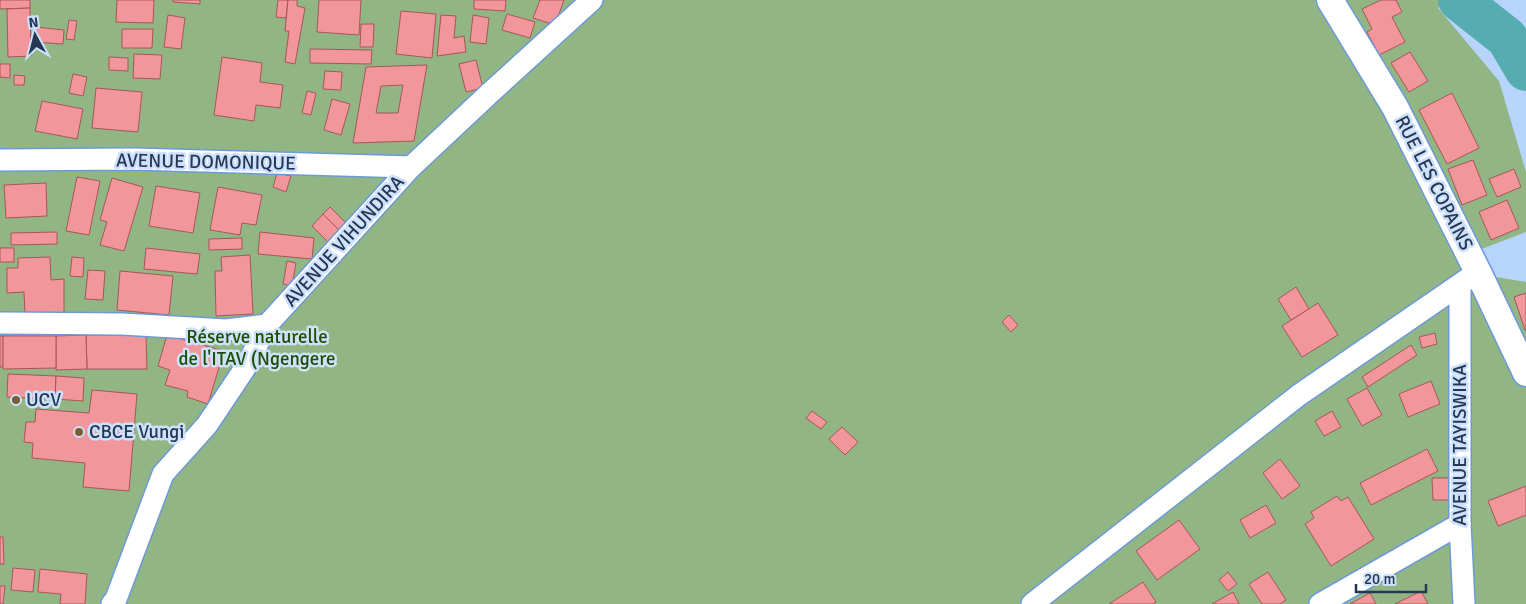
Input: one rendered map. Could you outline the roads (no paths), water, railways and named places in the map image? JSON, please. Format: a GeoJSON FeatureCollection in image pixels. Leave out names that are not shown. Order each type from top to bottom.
{"type":"FeatureCollection","features":[{"type":"Feature","properties":{"kind":"street","name":"AVENUE VIHUNDIRA"},"geometry":{"type":"LineString","coordinates":[[112,604],[163,474],[207,425],[247,365],[267,325],[411,167],[592,0]]}},
{"type":"Feature","properties":{"kind":"street","name":"RUE LES COPAINS"},"geometry":{"type":"LineString","coordinates":[[1330,0],[1395,107],[1469,279],[1526,373]]}},
{"type":"Feature","properties":{"kind":"street","name":"AVENUE DOMONIQUE"},"geometry":{"type":"LineString","coordinates":[[0,160],[134,159],[411,167]]}},
{"type":"Feature","properties":{"kind":"street","name":"AVENUE TAYISWIKA"},"geometry":{"type":"LineString","coordinates":[[1464,604],[1460,524],[1469,279]]}},
{"type":"Feature","properties":{"kind":"street"},"geometry":{"type":"LineString","coordinates":[[1032,604],[1299,394],[1469,279]]}},
{"type":"Feature","properties":{"kind":"street"},"geometry":{"type":"LineString","coordinates":[[0,323],[122,324],[226,330],[267,325]]}},
{"type":"Feature","properties":{"kind":"street"},"geometry":{"type":"LineString","coordinates":[[1320,604],[1460,524]]}},
{"type":"Feature","properties":{"kind":"waterway"},"geometry":{"type":"LineString","coordinates":[[1459,0],[1507,38],[1526,70]]}},
{"type":"Feature","properties":{"kind":"place","name":"UCV"},"geometry":{"type":"Point","coordinates":[16,400]}},
{"type":"Feature","properties":{"kind":"place","name":"CBCE Vungi"},"geometry":{"type":"Point","coordinates":[79,432]}},
{"type":"Feature","properties":{"kind":"park label","name":"Réserve naturelle de l'ITAV (Ngengere"},"geometry":{"type":"Point","coordinates":[257,348]}}]}
